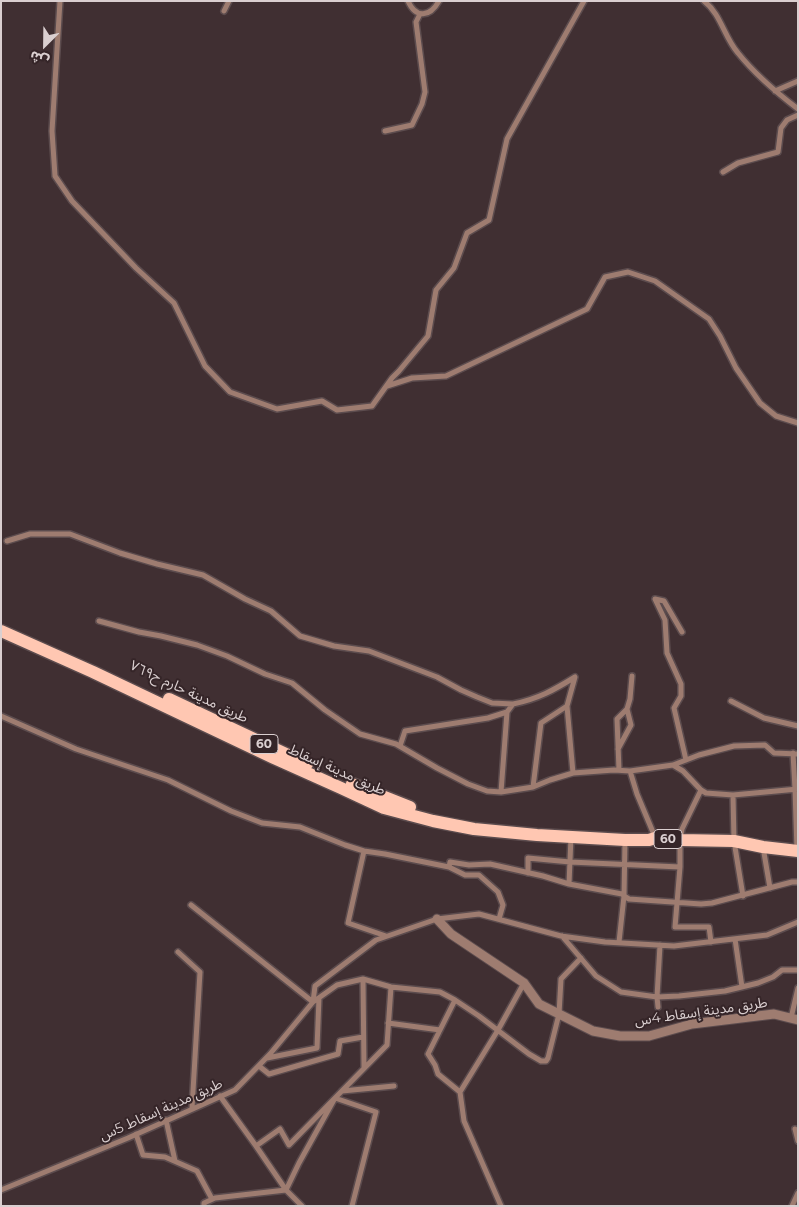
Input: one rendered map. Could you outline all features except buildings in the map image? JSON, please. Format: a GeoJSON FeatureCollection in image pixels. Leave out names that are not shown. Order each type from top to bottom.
{"type":"FeatureCollection","features":[{"type":"Feature","properties":{"kind":"main road","name":"طريق مدينة حارم ح٧٦٩"},"geometry":{"type":"LineString","coordinates":[[1,621],[340,780],[414,809],[472,825],[537,835]]}},
{"type":"Feature","properties":{"kind":"main road","name":"طريق مدينة إسقاط"},"geometry":{"type":"LineString","coordinates":[[1,630],[384,808],[433,821],[474,829],[537,835]]}},
{"type":"Feature","properties":{"kind":"main road","name":"60"},"geometry":{"type":"LineString","coordinates":[[537,835],[625,840],[649,840],[655,838],[734,841],[797,851]]}},
{"type":"Feature","properties":{"kind":"street"},"geometry":{"type":"LineString","coordinates":[[60,1],[52,131],[55,176],[72,201],[136,268],[174,303],[205,366],[230,392],[277,410],[322,401],[337,410],[372,406],[392,378],[428,336],[436,290],[454,268],[466,233],[488,220],[507,139],[584,1]]}},
{"type":"Feature","properties":{"kind":"street"},"geometry":{"type":"LineString","coordinates":[[224,11],[228,1]]}},
{"type":"Feature","properties":{"kind":"street"},"geometry":{"type":"LineString","coordinates":[[408,1],[413,10],[420,14],[428,13],[439,1]]}},
{"type":"Feature","properties":{"kind":"street"},"geometry":{"type":"LineString","coordinates":[[704,1],[716,14],[737,52],[775,91],[798,109]]}},
{"type":"Feature","properties":{"kind":"street"},"geometry":{"type":"LineString","coordinates":[[385,130],[412,125],[422,104],[425,92],[416,22],[420,14]]}},
{"type":"Feature","properties":{"kind":"street"},"geometry":{"type":"LineString","coordinates":[[775,91],[798,81]]}},
{"type":"Feature","properties":{"kind":"street"},"geometry":{"type":"LineString","coordinates":[[723,172],[738,163],[778,152],[781,128],[787,120],[798,115]]}},
{"type":"Feature","properties":{"kind":"street"},"geometry":{"type":"LineString","coordinates":[[386,386],[412,378],[446,376],[587,309],[605,277],[628,272],[655,281],[709,319],[736,368],[760,402],[776,416],[798,423]]}},
{"type":"Feature","properties":{"kind":"street"},"geometry":{"type":"LineString","coordinates":[[7,541],[30,534],[70,534],[120,553],[203,575],[270,611],[300,636],[334,646],[369,651],[437,677],[492,703],[513,704],[528,701],[552,692],[575,677],[567,706],[573,773]]}},
{"type":"Feature","properties":{"kind":"street"},"geometry":{"type":"LineString","coordinates":[[682,632],[664,600],[655,599],[665,620],[667,654],[681,684],[681,696],[674,708],[686,760]]}},
{"type":"Feature","properties":{"kind":"street"},"geometry":{"type":"LineString","coordinates":[[99,621],[139,632],[198,644],[265,674],[292,683],[325,710],[360,734],[396,744],[436,768],[468,784],[488,791],[501,792],[533,787],[573,773],[630,771],[673,765],[699,755],[734,746],[765,745],[774,753],[795,754],[797,851]]}},
{"type":"Feature","properties":{"kind":"street"},"geometry":{"type":"LineString","coordinates":[[619,770],[617,719],[627,709],[632,676]]}},
{"type":"Feature","properties":{"kind":"street"},"geometry":{"type":"LineString","coordinates":[[731,702],[764,718],[798,726]]}},
{"type":"Feature","properties":{"kind":"street"},"geometry":{"type":"LineString","coordinates":[[501,792],[507,712],[513,704]]}},
{"type":"Feature","properties":{"kind":"street"},"geometry":{"type":"LineString","coordinates":[[533,787],[541,723],[567,706]]}},
{"type":"Feature","properties":{"kind":"street"},"geometry":{"type":"LineString","coordinates":[[618,750],[631,725],[627,709]]}},
{"type":"Feature","properties":{"kind":"street"},"geometry":{"type":"LineString","coordinates":[[400,746],[405,731],[488,718],[507,712]]}},
{"type":"Feature","properties":{"kind":"street"},"geometry":{"type":"LineString","coordinates":[[1,716],[76,749],[168,780],[231,811],[262,822],[300,828],[364,851],[424,861],[449,867],[465,875],[479,875],[498,892],[503,905],[499,920]]}},
{"type":"Feature","properties":{"kind":"street"},"geometry":{"type":"LineString","coordinates":[[673,765],[683,771],[706,793],[733,795],[796,789]]}},
{"type":"Feature","properties":{"kind":"street"},"geometry":{"type":"LineString","coordinates":[[630,771],[655,838]]}},
{"type":"Feature","properties":{"kind":"street"},"geometry":{"type":"LineString","coordinates":[[701,790],[682,829],[675,927],[709,927],[711,942]]}},
{"type":"Feature","properties":{"kind":"street"},"geometry":{"type":"LineString","coordinates":[[733,795],[734,841],[743,896]]}},
{"type":"Feature","properties":{"kind":"street"},"geometry":{"type":"LineString","coordinates":[[569,884],[571,837]]}},
{"type":"Feature","properties":{"kind":"street"},"geometry":{"type":"LineString","coordinates":[[619,942],[624,896],[625,840]]}},
{"type":"Feature","properties":{"kind":"street"},"geometry":{"type":"LineString","coordinates":[[763,847],[770,888]]}},
{"type":"Feature","properties":{"kind":"street"},"geometry":{"type":"LineString","coordinates":[[364,851],[348,923],[386,937]]}},
{"type":"Feature","properties":{"kind":"street"},"geometry":{"type":"LineString","coordinates":[[528,873],[528,858],[570,862],[680,867]]}},
{"type":"Feature","properties":{"kind":"street"},"geometry":{"type":"LineString","coordinates":[[449,867],[450,862],[490,864],[569,884],[622,894],[629,899],[700,904],[712,903],[798,882]]}},
{"type":"Feature","properties":{"kind":"street"},"geometry":{"type":"LineString","coordinates":[[191,905],[313,1002],[337,985],[363,978],[391,987],[440,992],[456,1000],[528,1054],[541,1061],[546,1061],[548,1058],[559,1014],[561,979],[581,958]]}},
{"type":"Feature","properties":{"kind":"street","name":"طريق مدينة إسقاط 5س"},"geometry":{"type":"LineString","coordinates":[[1,1190],[136,1134],[235,1090],[259,1066],[313,1002],[315,986],[376,940],[437,919],[479,914],[561,936],[674,946],[767,935],[798,922]]}},
{"type":"Feature","properties":{"kind":"street","name":"طريق مدينة إسقاط 4س"},"geometry":{"type":"LineString","coordinates":[[437,919],[451,934],[524,983],[539,1004],[593,1031],[620,1036],[649,1036],[692,1024],[774,1014],[794,1019]]}},
{"type":"Feature","properties":{"kind":"street"},"geometry":{"type":"LineString","coordinates":[[561,936],[596,976],[621,992],[657,997],[725,991],[758,984],[773,977],[782,970],[798,970]]}},
{"type":"Feature","properties":{"kind":"street"},"geometry":{"type":"LineString","coordinates":[[735,939],[742,987]]}},
{"type":"Feature","properties":{"kind":"street"},"geometry":{"type":"LineString","coordinates":[[658,1007],[660,945]]}},
{"type":"Feature","properties":{"kind":"street"},"geometry":{"type":"LineString","coordinates":[[178,952],[200,972],[192,1108]]}},
{"type":"Feature","properties":{"kind":"street"},"geometry":{"type":"LineString","coordinates":[[363,978],[364,1068]]}},
{"type":"Feature","properties":{"kind":"street"},"geometry":{"type":"LineString","coordinates":[[460,1092],[524,983]]}},
{"type":"Feature","properties":{"kind":"street"},"geometry":{"type":"LineString","coordinates":[[256,1146],[280,1129],[289,1145],[387,1045],[391,987]]}},
{"type":"Feature","properties":{"kind":"street"},"geometry":{"type":"LineString","coordinates":[[794,1019],[798,988]]}},
{"type":"Feature","properties":{"kind":"street"},"geometry":{"type":"LineString","coordinates":[[266,1058],[317,1048],[319,998]]}},
{"type":"Feature","properties":{"kind":"street"},"geometry":{"type":"LineString","coordinates":[[456,1000],[428,1054],[438,1074],[460,1092],[464,1121],[501,1206]]}},
{"type":"Feature","properties":{"kind":"street"},"geometry":{"type":"LineString","coordinates":[[388,1023],[440,1030]]}},
{"type":"Feature","properties":{"kind":"street"},"geometry":{"type":"LineString","coordinates":[[259,1066],[269,1074],[338,1054],[340,1041],[364,1037]]}},
{"type":"Feature","properties":{"kind":"street"},"geometry":{"type":"LineString","coordinates":[[341,1091],[394,1086]]}},
{"type":"Feature","properties":{"kind":"street"},"geometry":{"type":"LineString","coordinates":[[220,1096],[286,1190],[302,1206]]}},
{"type":"Feature","properties":{"kind":"street"},"geometry":{"type":"LineString","coordinates":[[286,1190],[335,1098]]}},
{"type":"Feature","properties":{"kind":"street"},"geometry":{"type":"LineString","coordinates":[[335,1098],[376,1112],[352,1206]]}},
{"type":"Feature","properties":{"kind":"street"},"geometry":{"type":"LineString","coordinates":[[166,1120],[175,1161]]}},
{"type":"Feature","properties":{"kind":"street"},"geometry":{"type":"LineString","coordinates":[[795,1129],[798,1142]]}},
{"type":"Feature","properties":{"kind":"street"},"geometry":{"type":"LineString","coordinates":[[136,1134],[142,1155],[165,1157],[197,1171],[212,1199]]}},
{"type":"Feature","properties":{"kind":"street"},"geometry":{"type":"LineString","coordinates":[[204,1206],[204,1203],[215,1198],[286,1190]]}},
{"type":"Feature","properties":{"kind":"street"},"geometry":{"type":"LineString","coordinates":[[792,1206],[798,1192]]}}]}
